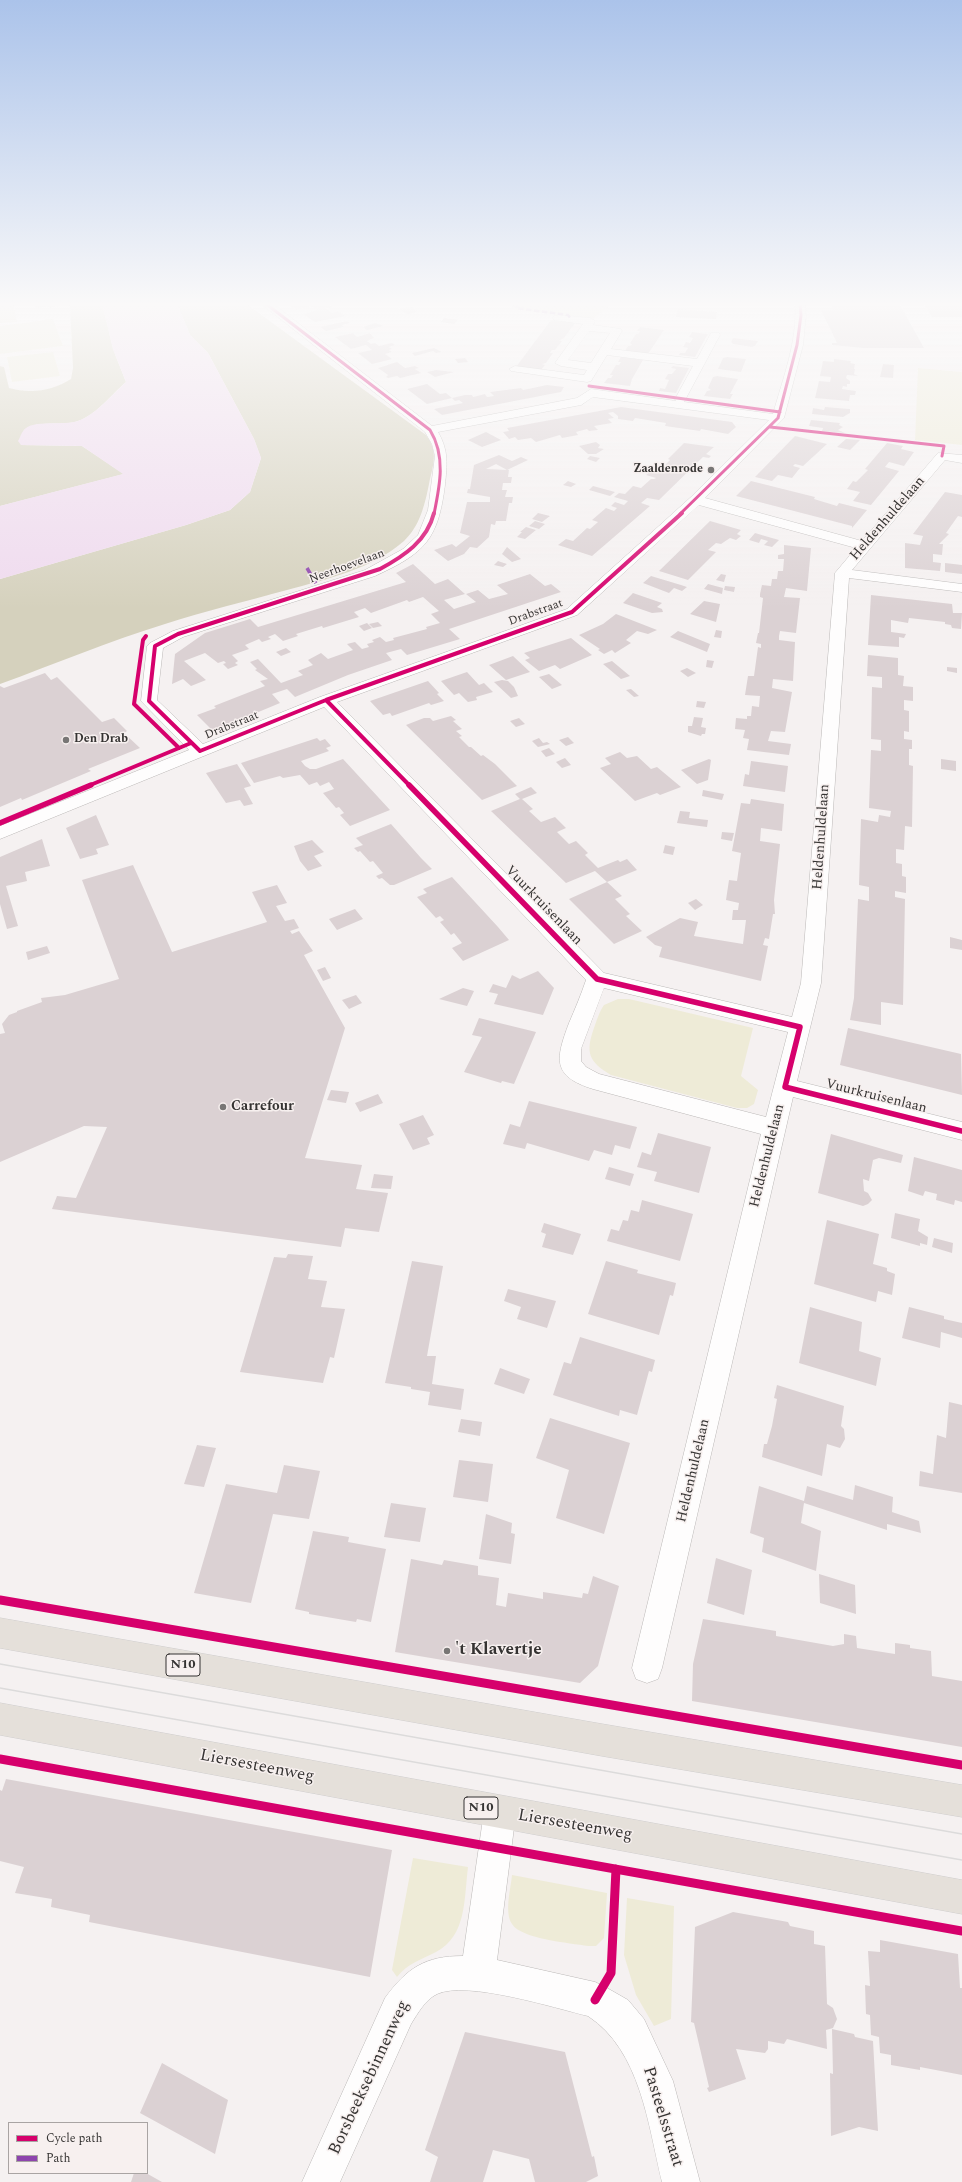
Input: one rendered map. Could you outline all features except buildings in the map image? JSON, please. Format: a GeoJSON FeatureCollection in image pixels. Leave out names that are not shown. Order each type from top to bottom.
{"type":"FeatureCollection","features":[{"type":"Feature","properties":{"kind":"main road","name":"N10"},"geometry":{"type":"LineString","coordinates":[[0,1632],[602,1740],[962,1800]]}},
{"type":"Feature","properties":{"kind":"main road","name":"Liersesteenweg"},"geometry":{"type":"LineString","coordinates":[[0,1719],[962,1897]]}},
{"type":"Feature","properties":{"kind":"street","name":"Neerhoevelaan"},"geometry":{"type":"LineString","coordinates":[[200,751],[149,701],[154,646],[178,634],[370,573],[390,564],[404,555],[427,532],[433,518],[442,454],[439,443],[430,430],[397,405]]}},
{"type":"Feature","properties":{"kind":"street"},"geometry":{"type":"LineString","coordinates":[[430,430],[561,405]]}},
{"type":"Feature","properties":{"kind":"street"},"geometry":{"type":"LineString","coordinates":[[679,405],[778,418],[781,405]]}},
{"type":"Feature","properties":{"kind":"street","name":"Drabstraat"},"geometry":{"type":"LineString","coordinates":[[0,833],[326,700],[572,612],[696,500],[778,418]]}},
{"type":"Feature","properties":{"kind":"street","name":"Heldenhuldelaan"},"geometry":{"type":"LineString","coordinates":[[647,1668],[774,1128],[811,983],[842,573],[942,456],[962,459]]}},
{"type":"Feature","properties":{"kind":"street"},"geometry":{"type":"LineString","coordinates":[[696,500],[864,546]]}},
{"type":"Feature","properties":{"kind":"street"},"geometry":{"type":"LineString","coordinates":[[842,573],[962,588]]}},
{"type":"Feature","properties":{"kind":"street","name":"Vuurkruisenlaan"},"geometry":{"type":"LineString","coordinates":[[326,700],[597,979]]}},
{"type":"Feature","properties":{"kind":"street"},"geometry":{"type":"LineString","coordinates":[[774,1128],[593,1081],[579,1075],[572,1067],[569,1059],[570,1050],[597,979],[800,1028]]}},
{"type":"Feature","properties":{"kind":"street","name":"Vuurkruisenlaan"},"geometry":{"type":"LineString","coordinates":[[785,1087],[962,1131]]}},
{"type":"Feature","properties":{"kind":"street"},"geometry":{"type":"LineString","coordinates":[[478,1973],[500,1812]]}},
{"type":"Feature","properties":{"kind":"street","name":"Borsbeeksebinnenweg"},"geometry":{"type":"LineString","coordinates":[[322,2182],[398,2011],[412,1991],[429,1978],[452,1972],[478,1973]]}},
{"type":"Feature","properties":{"kind":"street","name":"Pasteelsstraat"},"geometry":{"type":"LineString","coordinates":[[478,1973],[594,2000],[615,2013],[631,2032],[655,2081],[681,2182]]}},
{"type":"Feature","properties":{"kind":"shaded area"},"geometry":{"type":"Polygon","coordinates":[[[0,405],[101,405],[91,414],[78,421],[71,423],[43,424],[30,427],[24,430],[21,445],[82,446],[124,474],[0,506],[0,405]]]}},
{"type":"Feature","properties":{"kind":"shaded area"},"geometry":{"type":"Polygon","coordinates":[[[102,405],[236,405],[254,439],[261,458],[250,492],[230,510],[186,525],[0,579],[0,506],[123,474],[82,446],[21,445],[18,441],[23,431],[28,427],[41,424],[78,421],[102,405]]]}},
{"type":"Feature","properties":{"kind":"shaded area"},"geometry":{"type":"Polygon","coordinates":[[[236,405],[385,405],[426,435],[433,447],[434,459],[432,471],[426,499],[418,522],[410,535],[391,551],[378,559],[348,572],[318,582],[195,615],[144,631],[0,684],[0,579],[186,525],[230,510],[250,492],[261,458],[254,439],[236,405]]]}},
{"type":"Feature","properties":{"kind":"shaded area"},"geometry":{"type":"Polygon","coordinates":[[[916,405],[962,405],[962,445],[915,440],[916,405]]]}},
{"type":"Feature","properties":{"kind":"shaded area"},"geometry":{"type":"Polygon","coordinates":[[[618,999],[629,999],[753,1028],[741,1076],[758,1090],[754,1104],[747,1108],[737,1108],[611,1075],[598,1066],[591,1056],[591,1037],[598,1016],[604,1005],[618,999]]]}},
{"type":"Feature","properties":{"kind":"shaded area"},"geometry":{"type":"Polygon","coordinates":[[[413,1858],[468,1867],[464,1903],[459,1926],[454,1936],[446,1945],[436,1952],[410,1965],[397,1977],[392,1970],[413,1858]]]}},
{"type":"Feature","properties":{"kind":"shaded area"},"geometry":{"type":"Polygon","coordinates":[[[512,1875],[607,1893],[604,1938],[596,1946],[588,1946],[547,1940],[535,1937],[517,1929],[512,1924],[508,1913],[512,1875]]]}},
{"type":"Feature","properties":{"kind":"shaded area"},"geometry":{"type":"Polygon","coordinates":[[[627,1898],[674,1906],[671,2019],[654,2026],[636,1995],[624,1955],[627,1898]]]}},
{"type":"Feature","properties":{"kind":"tram line"},"geometry":{"type":"LineString","coordinates":[[0,1664],[962,1834]]}},
{"type":"Feature","properties":{"kind":"tram line"},"geometry":{"type":"LineString","coordinates":[[0,1688],[962,1860]]}},
{"type":"Feature","properties":{"kind":"marked path"},"geometry":{"type":"LineString","coordinates":[[307,568],[317,585]]}},
{"type":"Feature","properties":{"kind":"cycle path"},"geometry":{"type":"LineString","coordinates":[[397,405],[430,430],[438,444],[441,456],[441,469],[433,518],[429,528],[416,545],[399,558],[370,573],[178,634],[155,646],[149,701],[200,751],[326,700],[572,612],[696,500],[778,418],[781,405]]}},
{"type":"Feature","properties":{"kind":"cycle path"},"geometry":{"type":"LineString","coordinates":[[727,405],[780,412]]}},
{"type":"Feature","properties":{"kind":"cycle path"},"geometry":{"type":"LineString","coordinates":[[770,427],[944,446],[942,456]]}},
{"type":"Feature","properties":{"kind":"cycle path"},"geometry":{"type":"LineString","coordinates":[[146,636],[143,640],[134,704],[179,748]]}},
{"type":"Feature","properties":{"kind":"cycle path"},"geometry":{"type":"LineString","coordinates":[[326,700],[597,979],[800,1027],[785,1087],[962,1131]]}},
{"type":"Feature","properties":{"kind":"cycle path"},"geometry":{"type":"LineString","coordinates":[[0,823],[191,743]]}},
{"type":"Feature","properties":{"kind":"cycle path"},"geometry":{"type":"LineString","coordinates":[[0,1600],[962,1765]]}},
{"type":"Feature","properties":{"kind":"cycle path"},"geometry":{"type":"LineString","coordinates":[[0,1759],[962,1931]]}},
{"type":"Feature","properties":{"kind":"cycle path"},"geometry":{"type":"LineString","coordinates":[[595,2000],[611,1973],[616,1869]]}},
{"type":"Feature","properties":{"kind":"place","name":"Zaaldenrode"},"geometry":{"type":"Point","coordinates":[711,470]}},
{"type":"Feature","properties":{"kind":"place","name":"Den Drab"},"geometry":{"type":"Point","coordinates":[66,740]}},
{"type":"Feature","properties":{"kind":"place","name":"Carrefour"},"geometry":{"type":"Point","coordinates":[223,1107]}},
{"type":"Feature","properties":{"kind":"place","name":"'t Klavertje"},"geometry":{"type":"Point","coordinates":[447,1651]}}]}
